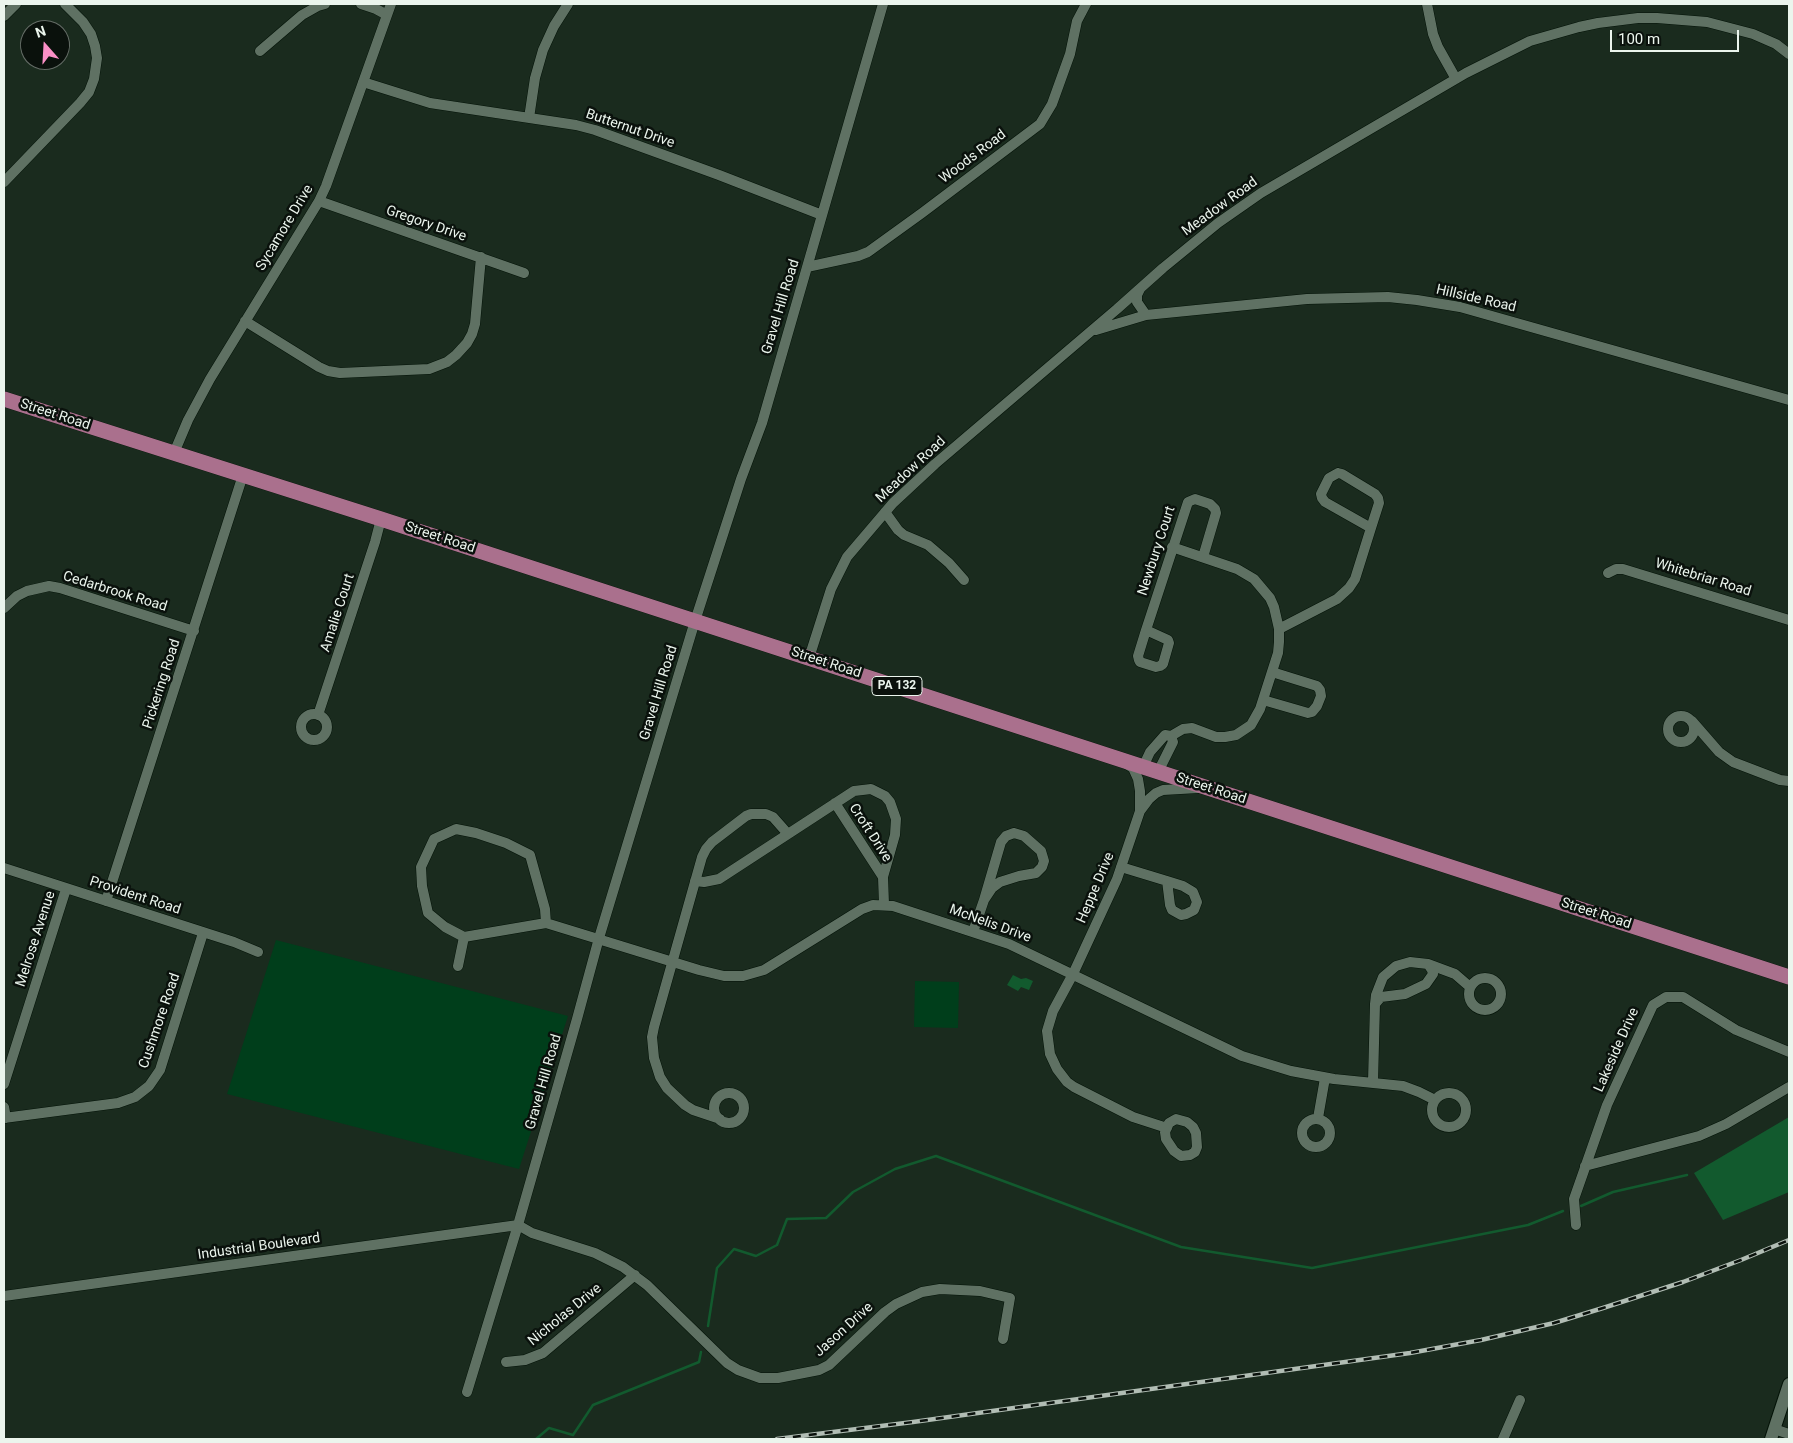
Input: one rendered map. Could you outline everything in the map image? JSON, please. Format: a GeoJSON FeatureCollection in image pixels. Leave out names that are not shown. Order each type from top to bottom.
{"type":"FeatureCollection","features":[{"type":"Feature","properties":{"kind":"main road","name":"Street Road"},"geometry":{"type":"LineString","coordinates":[[4,399],[381,519],[1789,977]]}},
{"type":"Feature","properties":{"kind":"street"},"geometry":{"type":"LineString","coordinates":[[4,16],[16,4]]}},
{"type":"Feature","properties":{"kind":"street"},"geometry":{"type":"LineString","coordinates":[[4,182],[80,103],[94,79],[97,58],[93,40],[83,22],[65,4]]}},
{"type":"Feature","properties":{"kind":"street"},"geometry":{"type":"LineString","coordinates":[[260,52],[302,15],[325,4]]}},
{"type":"Feature","properties":{"kind":"street"},"geometry":{"type":"LineString","coordinates":[[361,4],[387,15]]}},
{"type":"Feature","properties":{"kind":"street","name":"Sycamore Drive"},"geometry":{"type":"LineString","coordinates":[[174,454],[196,404],[319,201],[391,4]]}},
{"type":"Feature","properties":{"kind":"street"},"geometry":{"type":"LineString","coordinates":[[529,118],[535,78],[543,50],[554,26],[568,4]]}},
{"type":"Feature","properties":{"kind":"street","name":"Gravel Hill Road"},"geometry":{"type":"LineString","coordinates":[[466,1392],[518,1225],[599,938],[695,621],[762,423],[883,4]]}},
{"type":"Feature","properties":{"kind":"street","name":"Woods Road"},"geometry":{"type":"LineString","coordinates":[[807,267],[868,252],[1040,124],[1052,104],[1070,54],[1077,21],[1086,4]]}},
{"type":"Feature","properties":{"kind":"street"},"geometry":{"type":"LineString","coordinates":[[1427,4],[1438,48],[1456,79]]}},
{"type":"Feature","properties":{"kind":"street","name":"Meadow Road"},"geometry":{"type":"LineString","coordinates":[[809,658],[825,604],[838,575],[848,557],[885,512],[935,464],[1163,268],[1218,223],[1261,193],[1456,79],[1530,41],[1598,22],[1638,18],[1692,20],[1723,25],[1753,34],[1776,44],[1789,54]]}},
{"type":"Feature","properties":{"kind":"street","name":"Butternut Drive"},"geometry":{"type":"LineString","coordinates":[[363,82],[430,103],[576,125],[618,137],[822,215]]}},
{"type":"Feature","properties":{"kind":"street","name":"Gregory Drive"},"geometry":{"type":"LineString","coordinates":[[319,201],[524,273]]}},
{"type":"Feature","properties":{"kind":"street"},"geometry":{"type":"LineString","coordinates":[[245,321],[328,371],[340,373],[428,369],[447,362],[456,355],[467,344],[472,334],[475,324],[481,257]]}},
{"type":"Feature","properties":{"kind":"street"},"geometry":{"type":"LineString","coordinates":[[1140,289],[1137,295],[1137,302],[1146,315]]}},
{"type":"Feature","properties":{"kind":"street","name":"Hillside Road"},"geometry":{"type":"LineString","coordinates":[[1090,331],[1146,315],[1307,299],[1388,298],[1417,300],[1460,307],[1789,400]]}},
{"type":"Feature","properties":{"kind":"street"},"geometry":{"type":"LineString","coordinates":[[1279,629],[1338,599],[1355,579],[1379,503],[1375,494],[1342,474],[1333,475],[1329,478],[1321,494],[1325,502],[1371,528]]}},
{"type":"Feature","properties":{"kind":"street","name":"Pickering Road"},"geometry":{"type":"LineString","coordinates":[[106,901],[244,475]]}},
{"type":"Feature","properties":{"kind":"street","name":"Newbury Court"},"geometry":{"type":"LineString","coordinates":[[1146,630],[1188,502],[1194,499],[1210,504],[1216,513],[1203,557]]}},
{"type":"Feature","properties":{"kind":"street"},"geometry":{"type":"LineString","coordinates":[[885,512],[898,530],[904,535],[928,545],[949,562],[964,580]]}},
{"type":"Feature","properties":{"kind":"street","name":"Amalie Court"},"geometry":{"type":"LineString","coordinates":[[318,715],[381,519]]}},
{"type":"Feature","properties":{"kind":"street"},"geometry":{"type":"LineString","coordinates":[[1144,767],[1150,752],[1165,735],[1171,736],[1183,729],[1192,728],[1225,737],[1236,735],[1251,725],[1257,717],[1278,653],[1279,629],[1276,612],[1270,598],[1254,580],[1237,569],[1172,548]]}},
{"type":"Feature","properties":{"kind":"street","name":"Whitebriar Road"},"geometry":{"type":"LineString","coordinates":[[1608,573],[1616,569],[1623,569],[1789,620]]}},
{"type":"Feature","properties":{"kind":"street","name":"Cedarbrook Road"},"geometry":{"type":"LineString","coordinates":[[4,608],[16,596],[27,591],[49,586],[194,631]]}},
{"type":"Feature","properties":{"kind":"street"},"geometry":{"type":"LineString","coordinates":[[1263,700],[1308,713],[1312,712],[1317,706],[1321,696],[1318,686],[1272,672]]}},
{"type":"Feature","properties":{"kind":"street"},"geometry":{"type":"LineString","coordinates":[[1692,722],[1719,752],[1733,762],[1789,782]]}},
{"type":"Feature","properties":{"kind":"street"},"geometry":{"type":"LineString","coordinates":[[1158,772],[1173,742],[1171,736]]}},
{"type":"Feature","properties":{"kind":"street","name":"Heppe Drive"},"geometry":{"type":"LineString","coordinates":[[1119,758],[1133,768],[1138,779],[1140,811]]}},
{"type":"Feature","properties":{"kind":"street","name":"Heppe Drive"},"geometry":{"type":"LineString","coordinates":[[1167,1128],[1133,1117],[1067,1082],[1057,1069],[1050,1054],[1048,1031],[1053,1011],[1073,974],[1117,879],[1140,811],[1149,799],[1163,790],[1209,788]]}},
{"type":"Feature","properties":{"kind":"street","name":"Croft Drive"},"geometry":{"type":"LineString","coordinates":[[695,881],[719,879],[854,791],[862,789],[878,791],[890,802],[896,819],[897,827],[883,876],[884,904]]}},
{"type":"Feature","properties":{"kind":"street","name":"Croft Drive"},"geometry":{"type":"LineString","coordinates":[[835,803],[883,876]]}},
{"type":"Feature","properties":{"kind":"street"},"geometry":{"type":"LineString","coordinates":[[720,1119],[685,1105],[667,1088],[656,1068],[652,1048],[653,1032],[695,881],[706,849],[712,842],[746,816],[760,813],[766,814],[780,824],[788,834]]}},
{"type":"Feature","properties":{"kind":"street"},"geometry":{"type":"LineString","coordinates":[[546,922],[545,909],[530,855],[506,842],[456,829],[434,839],[421,867],[422,886],[428,913],[446,928],[464,937],[546,922],[672,962],[724,976],[743,976],[764,970],[852,914],[873,905],[884,904]]}},
{"type":"Feature","properties":{"kind":"street"},"geometry":{"type":"LineString","coordinates":[[973,932],[1001,842],[1006,836],[1014,833],[1024,836],[1044,855],[1042,867],[1036,873],[1000,882],[992,888],[984,900]]}},
{"type":"Feature","properties":{"kind":"street"},"geometry":{"type":"LineString","coordinates":[[1121,867],[1167,881]]}},
{"type":"Feature","properties":{"kind":"street","name":"Provident Road"},"geometry":{"type":"LineString","coordinates":[[4,868],[258,952]]}},
{"type":"Feature","properties":{"kind":"street","name":"Melrose Avenue"},"geometry":{"type":"LineString","coordinates":[[4,1084],[66,888]]}},
{"type":"Feature","properties":{"kind":"street","name":"McNelis Drive"},"geometry":{"type":"LineString","coordinates":[[884,904],[1009,944],[1242,1056],[1291,1071],[1325,1078],[1403,1086],[1435,1100]]}},
{"type":"Feature","properties":{"kind":"street","name":"Cushmore Road"},"geometry":{"type":"LineString","coordinates":[[4,1115],[118,1103],[135,1097],[148,1086],[160,1070],[203,933]]}},
{"type":"Feature","properties":{"kind":"street"},"geometry":{"type":"LineString","coordinates":[[458,966],[464,937]]}},
{"type":"Feature","properties":{"kind":"street"},"geometry":{"type":"LineString","coordinates":[[1373,1082],[1375,1004],[1379,985],[1389,971],[1401,964],[1410,962],[1455,974],[1470,987]]}},
{"type":"Feature","properties":{"kind":"street"},"geometry":{"type":"LineString","coordinates":[[1375,1004],[1381,997],[1405,994],[1420,988],[1431,978],[1430,968]]}},
{"type":"Feature","properties":{"kind":"street","name":"Lakeside Drive"},"geometry":{"type":"LineString","coordinates":[[1576,1225],[1574,1199],[1585,1166],[1607,1106],[1652,1005],[1666,997],[1683,997],[1736,1030],[1789,1052]]}},
{"type":"Feature","properties":{"kind":"street"},"geometry":{"type":"LineString","coordinates":[[1318,1118],[1325,1078]]}},
{"type":"Feature","properties":{"kind":"street"},"geometry":{"type":"LineString","coordinates":[[1585,1166],[1699,1136],[1726,1124],[1789,1087]]}},
{"type":"Feature","properties":{"kind":"street","name":"Jason Drive"},"geometry":{"type":"LineString","coordinates":[[518,1225],[532,1233],[595,1253],[635,1275],[727,1362],[738,1370],[760,1378],[778,1378],[819,1370],[829,1365],[896,1304],[922,1292],[940,1289],[980,1290],[1010,1298],[1003,1339]]}},
{"type":"Feature","properties":{"kind":"street","name":"Industrial Boulevard"},"geometry":{"type":"LineString","coordinates":[[4,1296],[518,1225]]}},
{"type":"Feature","properties":{"kind":"street","name":"Nicholas Drive"},"geometry":{"type":"LineString","coordinates":[[506,1362],[525,1360],[543,1353],[635,1275]]}},
{"type":"Feature","properties":{"kind":"street"},"geometry":{"type":"LineString","coordinates":[[1789,1384],[1773,1434],[1789,1434]]}},
{"type":"Feature","properties":{"kind":"street"},"geometry":{"type":"LineString","coordinates":[[1503,1439],[1520,1400]]}},
{"type":"Feature","properties":{"kind":"shaded area"},"geometry":{"type":"Polygon","coordinates":[[[276,940],[568,1016],[519,1169],[227,1094],[276,940]]]}},
{"type":"Feature","properties":{"kind":"shaded area"},"geometry":{"type":"Polygon","coordinates":[[[1013,975],[1021,979],[1026,978],[1033,981],[1029,990],[1021,987],[1018,991],[1007,985],[1013,975]]]}},
{"type":"Feature","properties":{"kind":"shaded area"},"geometry":{"type":"Polygon","coordinates":[[[915,981],[959,982],[958,1028],[914,1027],[915,981]]]}},
{"type":"Feature","properties":{"kind":"shaded area"},"geometry":{"type":"Polygon","coordinates":[[[1789,1117],[1789,1192],[1723,1220],[1694,1173],[1789,1117]]]}},
{"type":"Feature","properties":{"kind":"waterway"},"geometry":{"type":"LineString","coordinates":[[708,1326],[717,1268],[734,1249],[756,1256],[777,1245],[787,1219],[826,1218],[853,1192],[895,1169],[936,1156],[1181,1247],[1312,1268],[1528,1225],[1563,1211]]}},
{"type":"Feature","properties":{"kind":"waterway"},"geometry":{"type":"LineString","coordinates":[[1581,1206],[1613,1192],[1687,1175]]}},
{"type":"Feature","properties":{"kind":"waterway"},"geometry":{"type":"LineString","coordinates":[[536,1439],[549,1428],[573,1435],[593,1405],[699,1362],[701,1352]]}},
{"type":"Feature","properties":{"kind":"railway"},"geometry":{"type":"LineString","coordinates":[[777,1439],[1410,1353],[1481,1340],[1554,1323],[1603,1308],[1683,1282],[1789,1240]]}}]}
